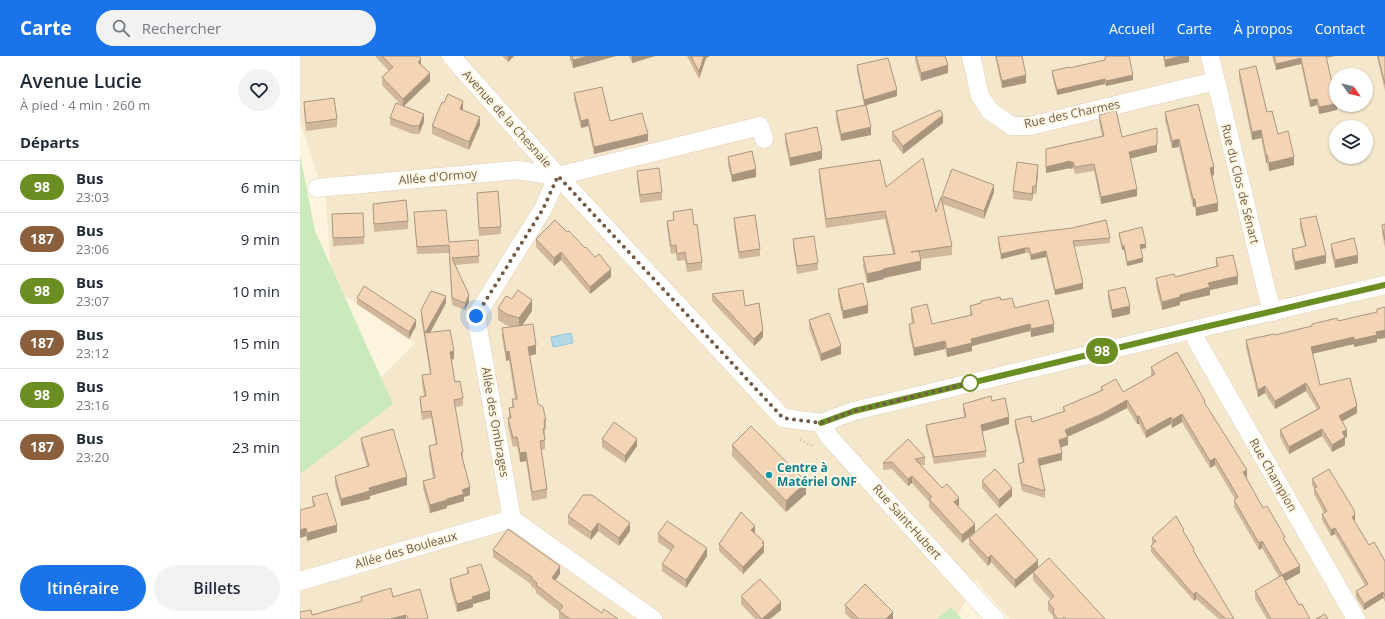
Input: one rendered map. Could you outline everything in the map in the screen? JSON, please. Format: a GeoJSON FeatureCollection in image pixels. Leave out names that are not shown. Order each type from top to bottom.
{"type":"FeatureCollection","features":[{"type":"Feature","properties":{"kind":"street","name":"Rue des Charmes"},"geometry":{"type":"LineString","coordinates":[[971,56],[980,96],[990,111],[1012,126],[1030,126],[1216,81]]}},
{"type":"Feature","properties":{"kind":"street","name":"Rue du Clos de Sénart"},"geometry":{"type":"LineString","coordinates":[[1210,56],[1268,297],[1273,312]]}},
{"type":"Feature","properties":{"kind":"street","name":"Avenue de la Chesnaie"},"geometry":{"type":"LineString","coordinates":[[457,58],[558,176],[783,418],[821,423]]}},
{"type":"Feature","properties":{"kind":"street"},"geometry":{"type":"LineString","coordinates":[[558,176],[760,126],[764,139]]}},
{"type":"Feature","properties":{"kind":"street","name":"Allée d'Ormoy"},"geometry":{"type":"LineString","coordinates":[[317,188],[517,170],[558,176]]}},
{"type":"Feature","properties":{"kind":"street","name":"Allée des Ombrages"},"geometry":{"type":"LineString","coordinates":[[512,519],[476,316],[543,209],[558,176]]}},
{"type":"Feature","properties":{"kind":"street"},"geometry":{"type":"LineString","coordinates":[[821,423],[854,411],[1385,285]]}},
{"type":"Feature","properties":{"kind":"street","name":"Rue Champion"},"geometry":{"type":"LineString","coordinates":[[1192,330],[1203,352],[1356,619]]}},
{"type":"Feature","properties":{"kind":"street","name":"Rue Saint-Hubert"},"geometry":{"type":"LineString","coordinates":[[821,423],[830,438],[995,619]]}},
{"type":"Feature","properties":{"kind":"street"},"geometry":{"type":"LineString","coordinates":[[512,519],[653,619]]}},
{"type":"Feature","properties":{"kind":"street","name":"Allée des Bouleaux"},"geometry":{"type":"LineString","coordinates":[[300,581],[512,519]]}},
{"type":"Feature","properties":{"kind":"shaded area"},"geometry":{"type":"Polygon","coordinates":[[[300,56],[1385,56],[1385,619],[1010,619],[976,581],[956,619],[300,619],[300,463],[415,343],[332,287],[326,201],[300,121],[300,56]]]}},
{"type":"Feature","properties":{"kind":"green space"},"geometry":{"type":"Polygon","coordinates":[[[300,154],[315,231],[393,404],[300,474],[300,154]]]}},
{"type":"Feature","properties":{"kind":"green space"},"geometry":{"type":"Polygon","coordinates":[[[951,607],[962,619],[937,619],[951,607]]]}},
{"type":"Feature","properties":{"kind":"water"},"geometry":{"type":"Polygon","coordinates":[[[571,333],[573,343],[553,347],[551,337],[571,333]]]}},
{"type":"Feature","properties":{"kind":"building"},"geometry":{"type":"Polygon","coordinates":[[[382,56],[419,56],[421,59],[418,62],[430,73],[403,99],[382,77],[393,67],[382,56]]]}},
{"type":"Feature","properties":{"kind":"building"},"geometry":{"type":"Polygon","coordinates":[[[572,56],[589,56],[573,60],[572,56]]]}},
{"type":"Feature","properties":{"kind":"building"},"geometry":{"type":"Polygon","coordinates":[[[691,56],[704,56],[699,72],[691,56]]]}},
{"type":"Feature","properties":{"kind":"building"},"geometry":{"type":"Polygon","coordinates":[[[916,56],[945,56],[948,65],[921,73],[916,56]]]}},
{"type":"Feature","properties":{"kind":"building"},"geometry":{"type":"Polygon","coordinates":[[[996,56],[1022,56],[1026,75],[1002,81],[996,56]]]}},
{"type":"Feature","properties":{"kind":"building"},"geometry":{"type":"Polygon","coordinates":[[[1129,56],[1133,75],[1106,81],[1105,79],[1057,90],[1052,71],[1105,60],[1105,57],[1129,56]]]}},
{"type":"Feature","properties":{"kind":"building"},"geometry":{"type":"Polygon","coordinates":[[[1164,56],[1182,56],[1165,60],[1164,56]]]}},
{"type":"Feature","properties":{"kind":"building"},"geometry":{"type":"Polygon","coordinates":[[[1274,56],[1326,56],[1329,69],[1329,105],[1319,107],[1317,99],[1310,100],[1301,58],[1276,64],[1274,56]]]}},
{"type":"Feature","properties":{"kind":"building"},"geometry":{"type":"Polygon","coordinates":[[[1378,56],[1385,56],[1385,84],[1378,56]]]}},
{"type":"Feature","properties":{"kind":"building"},"geometry":{"type":"Polygon","coordinates":[[[888,58],[897,90],[864,100],[857,65],[888,58]]]}},
{"type":"Feature","properties":{"kind":"building"},"geometry":{"type":"Polygon","coordinates":[[[1256,66],[1267,112],[1272,111],[1278,134],[1288,131],[1294,157],[1269,163],[1261,130],[1252,132],[1239,70],[1256,66]]]}},
{"type":"Feature","properties":{"kind":"building"},"geometry":{"type":"Polygon","coordinates":[[[602,87],[610,121],[642,113],[648,134],[594,147],[588,119],[581,121],[574,93],[602,87]]]}},
{"type":"Feature","properties":{"kind":"building"},"geometry":{"type":"Polygon","coordinates":[[[448,94],[463,101],[460,109],[480,117],[469,142],[432,126],[442,102],[444,103],[448,94]]]}},
{"type":"Feature","properties":{"kind":"building"},"geometry":{"type":"Polygon","coordinates":[[[334,98],[337,119],[306,123],[304,102],[334,98]]]}},
{"type":"Feature","properties":{"kind":"building"},"geometry":{"type":"Polygon","coordinates":[[[396,103],[424,114],[419,126],[413,126],[390,118],[396,103]]]}},
{"type":"Feature","properties":{"kind":"building"},"geometry":{"type":"Polygon","coordinates":[[[1198,104],[1214,167],[1210,168],[1218,203],[1196,208],[1179,139],[1172,141],[1165,112],[1198,104]]]}},
{"type":"Feature","properties":{"kind":"building"},"geometry":{"type":"Polygon","coordinates":[[[866,105],[871,127],[841,134],[836,111],[866,105]]]}},
{"type":"Feature","properties":{"kind":"building"},"geometry":{"type":"Polygon","coordinates":[[[940,110],[943,115],[903,146],[892,132],[940,110]]]}},
{"type":"Feature","properties":{"kind":"building"},"geometry":{"type":"Polygon","coordinates":[[[1116,110],[1122,137],[1157,128],[1157,145],[1129,152],[1137,189],[1101,197],[1094,164],[1075,167],[1073,162],[1070,161],[1046,167],[1046,149],[1104,136],[1099,115],[1116,110]]]}},
{"type":"Feature","properties":{"kind":"building"},"geometry":{"type":"Polygon","coordinates":[[[817,127],[822,151],[790,158],[785,134],[817,127]]]}},
{"type":"Feature","properties":{"kind":"building"},"geometry":{"type":"Polygon","coordinates":[[[752,151],[756,169],[732,175],[728,157],[752,151]]]}},
{"type":"Feature","properties":{"kind":"building"},"geometry":{"type":"Polygon","coordinates":[[[923,158],[936,212],[941,197],[952,246],[911,252],[919,251],[921,261],[867,274],[863,257],[895,254],[885,211],[826,219],[819,169],[880,160],[886,187],[923,158]]]}},
{"type":"Feature","properties":{"kind":"building"},"geometry":{"type":"Polygon","coordinates":[[[1017,162],[1038,165],[1036,186],[1033,186],[1032,194],[1013,191],[1017,162]]]}},
{"type":"Feature","properties":{"kind":"building"},"geometry":{"type":"Polygon","coordinates":[[[659,168],[662,192],[640,195],[637,171],[659,168]]]}},
{"type":"Feature","properties":{"kind":"building"},"geometry":{"type":"Polygon","coordinates":[[[952,169],[994,185],[984,211],[942,196],[952,169]]]}},
{"type":"Feature","properties":{"kind":"building"},"geometry":{"type":"Polygon","coordinates":[[[498,191],[501,227],[479,228],[477,193],[498,191]]]}},
{"type":"Feature","properties":{"kind":"building"},"geometry":{"type":"Polygon","coordinates":[[[406,200],[408,221],[374,224],[373,204],[406,200]]]}},
{"type":"Feature","properties":{"kind":"building"},"geometry":{"type":"Polygon","coordinates":[[[692,209],[694,225],[697,224],[702,262],[687,264],[685,252],[677,254],[676,245],[671,246],[667,221],[674,220],[673,212],[692,209]]]}},
{"type":"Feature","properties":{"kind":"building"},"geometry":{"type":"Polygon","coordinates":[[[446,210],[449,242],[478,240],[479,256],[452,258],[469,295],[465,303],[452,298],[449,245],[417,247],[414,212],[446,210]]]}},
{"type":"Feature","properties":{"kind":"building"},"geometry":{"type":"Polygon","coordinates":[[[363,213],[364,237],[333,238],[332,214],[363,213]]]}},
{"type":"Feature","properties":{"kind":"building"},"geometry":{"type":"Polygon","coordinates":[[[755,215],[760,249],[739,252],[734,218],[755,215]]]}},
{"type":"Feature","properties":{"kind":"building"},"geometry":{"type":"Polygon","coordinates":[[[1316,216],[1326,255],[1295,262],[1292,249],[1306,246],[1300,219],[1316,216]]]}},
{"type":"Feature","properties":{"kind":"building"},"geometry":{"type":"Polygon","coordinates":[[[555,220],[567,232],[569,231],[595,257],[599,254],[611,269],[590,287],[561,252],[554,258],[536,239],[555,220]]]}},
{"type":"Feature","properties":{"kind":"building"},"geometry":{"type":"Polygon","coordinates":[[[1106,220],[1110,238],[1073,241],[1083,283],[1055,290],[1046,251],[1031,255],[1029,248],[1025,248],[1001,254],[998,237],[1072,228],[1106,220]]]}},
{"type":"Feature","properties":{"kind":"building"},"geometry":{"type":"Polygon","coordinates":[[[1385,224],[1385,240],[1382,225],[1385,224]]]}},
{"type":"Feature","properties":{"kind":"building"},"geometry":{"type":"Polygon","coordinates":[[[1142,227],[1146,244],[1140,245],[1143,258],[1127,262],[1124,246],[1122,246],[1119,233],[1142,227]]]}},
{"type":"Feature","properties":{"kind":"building"},"geometry":{"type":"Polygon","coordinates":[[[814,236],[818,263],[797,266],[793,239],[814,236]]]}},
{"type":"Feature","properties":{"kind":"building"},"geometry":{"type":"Polygon","coordinates":[[[1354,238],[1358,255],[1335,260],[1331,244],[1354,238]]]}},
{"type":"Feature","properties":{"kind":"building"},"geometry":{"type":"Polygon","coordinates":[[[1233,255],[1238,276],[1208,283],[1210,287],[1180,295],[1180,297],[1162,302],[1156,278],[1174,274],[1175,277],[1218,266],[1216,258],[1233,255]]]}},
{"type":"Feature","properties":{"kind":"building"},"geometry":{"type":"Polygon","coordinates":[[[863,283],[868,305],[843,311],[838,289],[863,283]]]}},
{"type":"Feature","properties":{"kind":"building"},"geometry":{"type":"Polygon","coordinates":[[[364,286],[416,320],[409,332],[357,298],[364,286]]]}},
{"type":"Feature","properties":{"kind":"building"},"geometry":{"type":"Polygon","coordinates":[[[1125,287],[1130,306],[1112,310],[1108,291],[1125,287]]]}},
{"type":"Feature","properties":{"kind":"building"},"geometry":{"type":"Polygon","coordinates":[[[518,290],[532,300],[519,318],[506,314],[498,308],[506,296],[512,299],[518,290]]]}},
{"type":"Feature","properties":{"kind":"building"},"geometry":{"type":"Polygon","coordinates":[[[743,290],[745,306],[759,303],[763,330],[754,339],[712,294],[743,290]]]}},
{"type":"Feature","properties":{"kind":"building"},"geometry":{"type":"Polygon","coordinates":[[[431,291],[446,296],[425,333],[450,330],[454,351],[450,352],[455,382],[460,381],[463,398],[454,400],[463,452],[461,453],[470,487],[462,490],[464,494],[430,505],[423,481],[435,478],[429,446],[437,444],[431,411],[422,412],[420,397],[426,396],[422,375],[431,374],[421,310],[431,291]]]}},
{"type":"Feature","properties":{"kind":"building"},"geometry":{"type":"Polygon","coordinates":[[[1000,297],[1001,300],[1012,298],[1015,308],[1048,300],[1054,324],[1031,329],[1030,324],[971,339],[972,343],[947,349],[945,341],[914,348],[909,324],[914,323],[911,308],[927,304],[932,324],[972,315],[970,306],[981,303],[981,301],[1000,297]]]}},
{"type":"Feature","properties":{"kind":"building"},"geometry":{"type":"Polygon","coordinates":[[[1385,307],[1385,330],[1376,332],[1377,335],[1354,340],[1354,337],[1311,347],[1320,385],[1350,378],[1357,406],[1339,416],[1347,430],[1342,432],[1345,437],[1332,445],[1322,429],[1289,447],[1280,430],[1320,408],[1306,383],[1275,401],[1265,386],[1258,390],[1246,340],[1275,335],[1337,318],[1338,321],[1377,312],[1377,309],[1385,307]]]}},
{"type":"Feature","properties":{"kind":"building"},"geometry":{"type":"Polygon","coordinates":[[[829,313],[841,346],[821,354],[809,320],[829,313]]]}},
{"type":"Feature","properties":{"kind":"building"},"geometry":{"type":"Polygon","coordinates":[[[533,324],[536,345],[528,347],[538,404],[543,407],[546,420],[544,420],[545,428],[543,429],[545,440],[540,441],[547,489],[532,492],[526,452],[520,453],[517,437],[513,438],[508,418],[511,418],[509,408],[514,407],[512,399],[517,399],[509,351],[506,352],[502,328],[533,324]]]}},
{"type":"Feature","properties":{"kind":"building"},"geometry":{"type":"Polygon","coordinates":[[[1177,352],[1205,401],[1204,402],[1247,470],[1243,472],[1263,508],[1267,506],[1285,537],[1283,538],[1300,566],[1282,575],[1262,541],[1259,543],[1234,500],[1238,497],[1215,458],[1210,461],[1182,414],[1172,420],[1171,417],[1146,431],[1139,416],[1137,417],[1127,400],[1102,414],[1065,430],[1068,437],[1059,440],[1062,453],[1038,459],[1045,491],[1022,484],[1018,464],[1024,462],[1015,420],[1031,416],[1032,422],[1065,411],[1063,407],[1103,390],[1101,387],[1116,379],[1123,392],[1155,374],[1151,367],[1177,352]]]}},
{"type":"Feature","properties":{"kind":"building"},"geometry":{"type":"Polygon","coordinates":[[[991,396],[992,401],[1005,398],[1009,417],[981,425],[986,451],[934,457],[926,425],[966,417],[963,404],[991,396]]]}},
{"type":"Feature","properties":{"kind":"building"},"geometry":{"type":"Polygon","coordinates":[[[614,422],[637,439],[625,456],[602,439],[614,422]]]}},
{"type":"Feature","properties":{"kind":"building","name":"Centre à Matériel ONF"},"geometry":{"type":"Polygon","coordinates":[[[751,426],[806,482],[786,501],[732,445],[751,426]]]}},
{"type":"Feature","properties":{"kind":"building"},"geometry":{"type":"Polygon","coordinates":[[[393,429],[407,477],[369,488],[370,491],[341,499],[335,476],[369,466],[361,438],[393,429]]]}},
{"type":"Feature","properties":{"kind":"building"},"geometry":{"type":"Polygon","coordinates":[[[908,439],[925,457],[915,459],[942,488],[947,484],[959,498],[954,502],[975,524],[962,535],[929,499],[932,497],[912,476],[908,479],[892,462],[883,463],[908,439]]]}},
{"type":"Feature","properties":{"kind":"building"},"geometry":{"type":"Polygon","coordinates":[[[995,469],[1012,488],[999,500],[982,481],[995,469]]]}},
{"type":"Feature","properties":{"kind":"building"},"geometry":{"type":"Polygon","coordinates":[[[1329,469],[1354,510],[1355,515],[1352,517],[1369,545],[1374,542],[1385,561],[1385,596],[1383,592],[1364,604],[1356,591],[1368,584],[1335,528],[1331,530],[1322,514],[1327,511],[1314,488],[1317,487],[1312,479],[1329,469]]]}},
{"type":"Feature","properties":{"kind":"building"},"geometry":{"type":"Polygon","coordinates":[[[327,493],[337,525],[307,533],[306,528],[300,530],[300,510],[315,506],[312,497],[327,493]]]}},
{"type":"Feature","properties":{"kind":"building"},"geometry":{"type":"Polygon","coordinates":[[[583,495],[592,495],[630,523],[619,538],[598,523],[591,532],[568,516],[583,495]]]}},
{"type":"Feature","properties":{"kind":"building"},"geometry":{"type":"Polygon","coordinates":[[[741,512],[755,526],[751,530],[764,542],[762,543],[764,545],[743,567],[719,544],[741,512]]]}},
{"type":"Feature","properties":{"kind":"building"},"geometry":{"type":"Polygon","coordinates":[[[996,514],[1038,560],[1015,580],[991,555],[988,558],[969,538],[996,514]]]}},
{"type":"Feature","properties":{"kind":"building"},"geometry":{"type":"Polygon","coordinates":[[[1176,516],[1194,549],[1193,550],[1234,619],[1226,619],[1196,592],[1194,595],[1151,546],[1156,541],[1152,538],[1176,516]]]}},
{"type":"Feature","properties":{"kind":"building"},"geometry":{"type":"Polygon","coordinates":[[[667,521],[707,548],[686,580],[662,564],[674,546],[658,534],[667,521]]]}},
{"type":"Feature","properties":{"kind":"building"},"geometry":{"type":"Polygon","coordinates":[[[508,529],[560,566],[552,578],[602,613],[604,609],[618,619],[570,619],[559,611],[563,606],[536,585],[537,583],[531,578],[532,577],[493,550],[508,529]]]}},
{"type":"Feature","properties":{"kind":"building"},"geometry":{"type":"Polygon","coordinates":[[[1049,558],[1105,619],[1066,619],[1064,617],[1062,619],[1058,619],[1053,613],[1054,609],[1048,602],[1054,596],[1033,572],[1049,558]]]}},
{"type":"Feature","properties":{"kind":"building"},"geometry":{"type":"Polygon","coordinates":[[[481,564],[490,591],[472,597],[473,599],[457,604],[450,579],[469,573],[467,568],[481,564]]]}},
{"type":"Feature","properties":{"kind":"building"},"geometry":{"type":"Polygon","coordinates":[[[1282,575],[1299,605],[1302,604],[1310,619],[1271,619],[1255,591],[1282,575]]]}},
{"type":"Feature","properties":{"kind":"building"},"geometry":{"type":"Polygon","coordinates":[[[760,579],[781,602],[762,619],[741,596],[760,579]]]}},
{"type":"Feature","properties":{"kind":"building"},"geometry":{"type":"Polygon","coordinates":[[[865,584],[893,612],[886,619],[859,619],[845,605],[865,584]]]}},
{"type":"Feature","properties":{"kind":"building"},"geometry":{"type":"Polygon","coordinates":[[[391,588],[393,597],[420,589],[428,618],[408,619],[406,615],[390,619],[300,619],[300,612],[311,610],[312,615],[362,601],[361,597],[391,588]]]}},
{"type":"Feature","properties":{"kind":"building"},"geometry":{"type":"Polygon","coordinates":[[[1325,614],[1328,619],[1316,619],[1325,614]]]}},
{"type":"Feature","properties":{"kind":"bus line","name":"98"},"geometry":{"type":"LineString","coordinates":[[821,423],[854,411],[1385,285]]}},
{"type":"Feature","properties":{"kind":"place","name":"Centre à Matériel ONF"},"geometry":{"type":"Point","coordinates":[769,475]}},
{"type":"Feature","properties":{"kind":"route"},"geometry":{"type":"LineString","coordinates":[[476,316],[543,209],[558,176],[783,418],[821,423],[854,411],[974,382],[970,383]]}}]}
